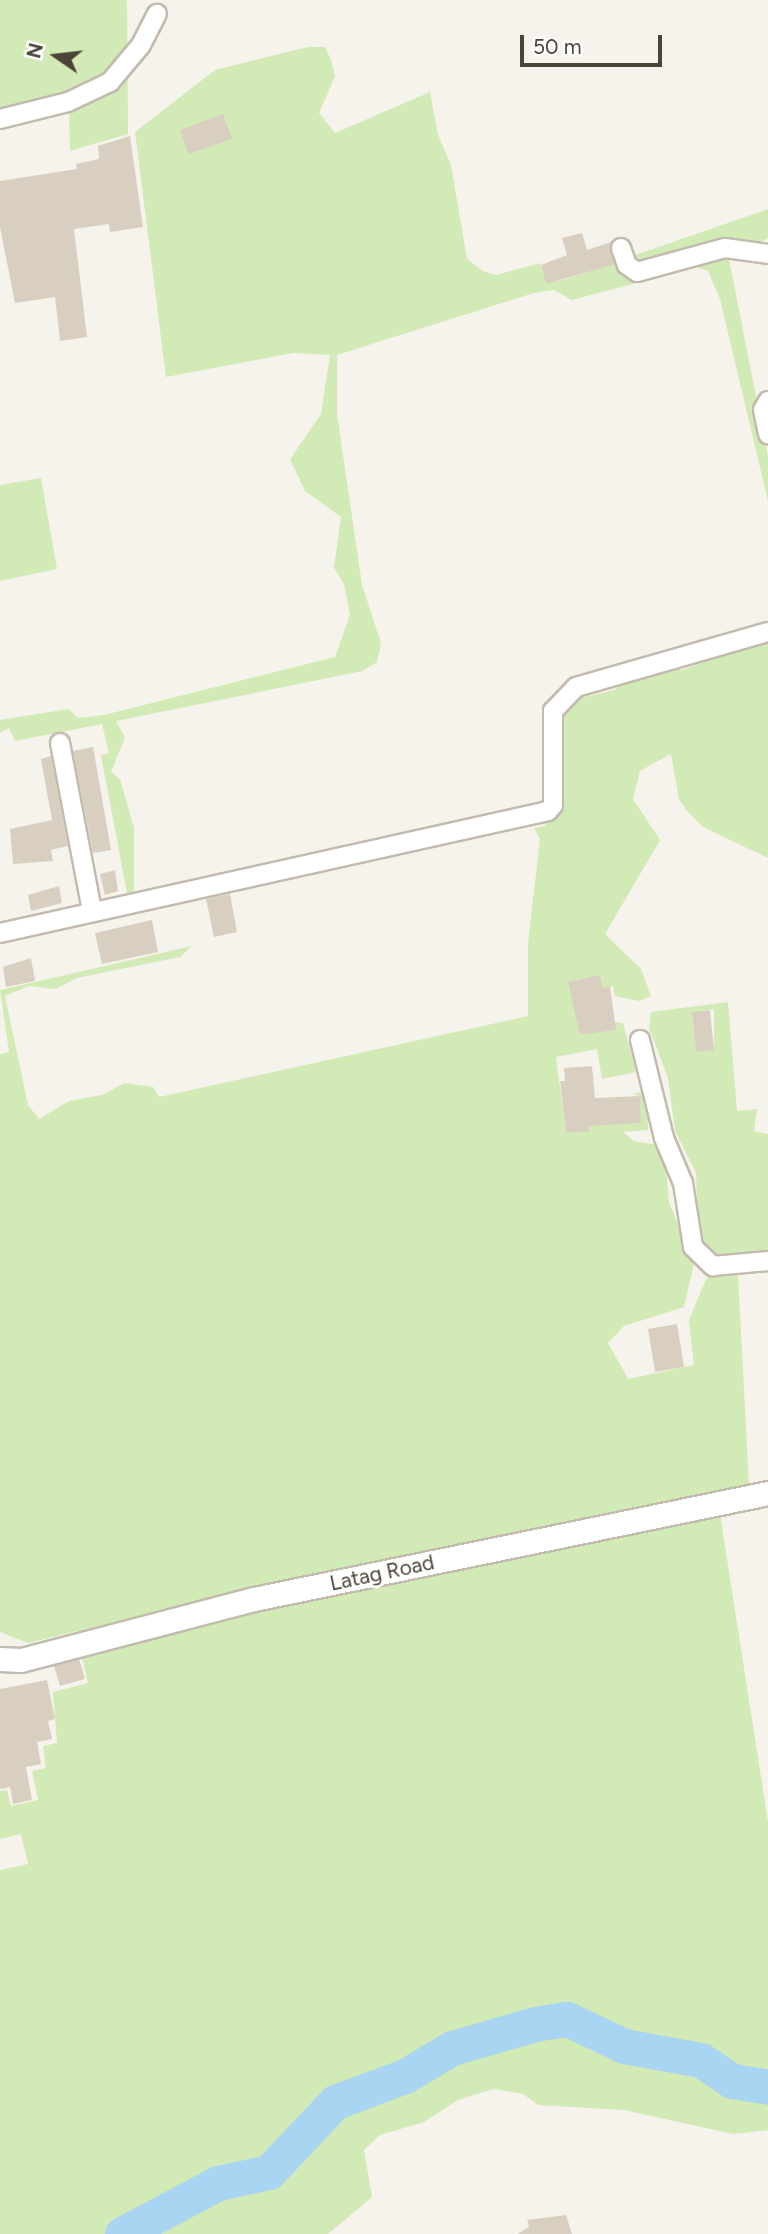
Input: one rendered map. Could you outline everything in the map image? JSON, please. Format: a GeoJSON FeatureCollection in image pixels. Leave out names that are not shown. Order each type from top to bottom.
{"type":"FeatureCollection","features":[{"type":"Feature","properties":{"kind":"street"},"geometry":{"type":"LineString","coordinates":[[0,119],[68,102],[110,82],[141,45],[157,14]]}},
{"type":"Feature","properties":{"kind":"street"},"geometry":{"type":"LineString","coordinates":[[621,248],[627,265],[637,272],[725,248],[768,254]]}},
{"type":"Feature","properties":{"kind":"street"},"geometry":{"type":"LineString","coordinates":[[768,401],[763,410],[768,434]]}},
{"type":"Feature","properties":{"kind":"street"},"geometry":{"type":"LineString","coordinates":[[0,933],[92,910],[548,811],[553,805],[553,711],[576,687],[768,632]]}},
{"type":"Feature","properties":{"kind":"street"},"geometry":{"type":"LineString","coordinates":[[61,743],[92,910]]}},
{"type":"Feature","properties":{"kind":"street"},"geometry":{"type":"LineString","coordinates":[[640,1040],[664,1138],[683,1183],[693,1247],[713,1266],[768,1261]]}},
{"type":"Feature","properties":{"kind":"street","name":"Latag Road"},"geometry":{"type":"LineString","coordinates":[[0,1659],[20,1660],[241,1601],[768,1493]]}},
{"type":"Feature","properties":{"kind":"green space"},"geometry":{"type":"Polygon","coordinates":[[[0,0],[127,0],[128,134],[70,151],[69,108],[0,124],[0,0]]]}},
{"type":"Feature","properties":{"kind":"green space"},"geometry":{"type":"Polygon","coordinates":[[[308,47],[325,47],[331,60],[335,76],[319,113],[335,133],[430,92],[438,135],[451,165],[467,259],[483,271],[496,275],[540,263],[546,283],[566,279],[768,209],[768,238],[729,259],[768,457],[768,501],[720,299],[708,271],[697,267],[572,300],[554,290],[534,293],[337,355],[337,414],[362,585],[381,643],[377,662],[363,671],[116,721],[125,737],[111,772],[120,779],[134,828],[134,891],[127,893],[101,755],[109,753],[102,724],[15,741],[9,728],[0,733],[0,720],[69,709],[78,718],[104,715],[335,657],[350,615],[344,584],[334,568],[341,517],[305,491],[290,459],[321,414],[330,355],[293,353],[166,377],[135,132],[215,70],[308,47]]]}},
{"type":"Feature","properties":{"kind":"green space"},"geometry":{"type":"Polygon","coordinates":[[[41,478],[57,569],[0,581],[0,485],[41,478]]]}},
{"type":"Feature","properties":{"kind":"green space"},"geometry":{"type":"Polygon","coordinates":[[[768,639],[768,858],[703,827],[687,811],[679,799],[671,754],[640,771],[633,799],[660,840],[605,934],[641,969],[651,996],[639,1001],[615,996],[613,986],[603,988],[600,975],[569,982],[580,1035],[615,1030],[614,1022],[623,1023],[636,1072],[602,1079],[597,1049],[556,1057],[566,1133],[589,1132],[590,1125],[641,1123],[640,1097],[634,1093],[647,1092],[648,1130],[623,1132],[634,1141],[658,1145],[665,1156],[669,1202],[694,1263],[684,1307],[624,1326],[608,1343],[628,1379],[694,1365],[689,1320],[703,1286],[708,1277],[738,1274],[749,1487],[227,1595],[28,1643],[0,1632],[0,1054],[9,1052],[0,990],[192,946],[180,957],[77,978],[55,989],[29,986],[5,996],[28,1105],[39,1119],[69,1101],[102,1095],[125,1083],[153,1087],[159,1097],[528,1016],[528,943],[540,839],[534,828],[545,826],[550,785],[547,709],[572,693],[581,698],[614,690],[658,661],[682,670],[768,639]]]}},
{"type":"Feature","properties":{"kind":"green space"},"geometry":{"type":"Polygon","coordinates":[[[728,1002],[737,1111],[757,1109],[754,1131],[768,1134],[768,1253],[722,1260],[711,1256],[698,1236],[696,1173],[675,1131],[668,1078],[649,1028],[651,1012],[728,1002]],[[714,1009],[692,1012],[696,1052],[714,1050],[714,1009]]]}},
{"type":"Feature","properties":{"kind":"green space"},"geometry":{"type":"Polygon","coordinates":[[[720,1514],[768,1822],[768,2130],[733,2134],[624,2110],[538,2105],[523,2094],[493,2089],[458,2100],[424,2122],[380,2135],[364,2150],[372,2197],[328,2234],[0,2234],[0,1870],[28,1864],[21,1834],[0,1839],[0,1791],[7,1790],[11,1806],[38,1800],[32,1771],[46,1768],[43,1746],[57,1743],[53,1692],[88,1683],[81,1654],[262,1609],[720,1514]]]}},
{"type":"Feature","properties":{"kind":"building"},"geometry":{"type":"Polygon","coordinates":[[[223,114],[232,139],[188,154],[180,130],[223,114]]]}},
{"type":"Feature","properties":{"kind":"building"},"geometry":{"type":"Polygon","coordinates":[[[130,136],[143,227],[110,232],[109,224],[74,229],[87,337],[60,341],[55,297],[15,303],[0,227],[0,181],[77,169],[76,164],[99,159],[98,146],[130,136]]]}},
{"type":"Feature","properties":{"kind":"building"},"geometry":{"type":"Polygon","coordinates":[[[582,233],[587,250],[611,242],[615,264],[546,284],[541,265],[567,255],[562,238],[582,233]]]}},
{"type":"Feature","properties":{"kind":"building"},"geometry":{"type":"Polygon","coordinates":[[[93,747],[111,850],[93,853],[73,751],[93,747]]]}},
{"type":"Feature","properties":{"kind":"building"},"geometry":{"type":"Polygon","coordinates":[[[51,756],[68,846],[51,850],[53,861],[13,864],[10,829],[52,820],[41,759],[51,756]]]}},
{"type":"Feature","properties":{"kind":"building"},"geometry":{"type":"Polygon","coordinates":[[[115,870],[118,891],[105,895],[100,874],[115,870]]]}},
{"type":"Feature","properties":{"kind":"building"},"geometry":{"type":"Polygon","coordinates":[[[59,886],[62,903],[31,911],[28,895],[59,886]]]}},
{"type":"Feature","properties":{"kind":"building"},"geometry":{"type":"Polygon","coordinates":[[[230,894],[237,932],[214,937],[206,899],[230,894]]]}},
{"type":"Feature","properties":{"kind":"building"},"geometry":{"type":"Polygon","coordinates":[[[152,920],[158,952],[102,964],[95,933],[152,920]]]}},
{"type":"Feature","properties":{"kind":"building"},"geometry":{"type":"Polygon","coordinates":[[[31,958],[35,981],[6,987],[3,967],[31,958]]]}},
{"type":"Feature","properties":{"kind":"building"},"geometry":{"type":"Polygon","coordinates":[[[600,975],[603,988],[610,986],[616,1030],[580,1035],[568,982],[600,975]]]}},
{"type":"Feature","properties":{"kind":"building"},"geometry":{"type":"Polygon","coordinates":[[[710,1010],[714,1050],[696,1052],[692,1012],[710,1010]]]}},
{"type":"Feature","properties":{"kind":"building"},"geometry":{"type":"Polygon","coordinates":[[[592,1066],[595,1098],[640,1096],[641,1123],[589,1126],[589,1132],[566,1133],[560,1081],[565,1081],[564,1068],[592,1066]]]}},
{"type":"Feature","properties":{"kind":"building"},"geometry":{"type":"Polygon","coordinates":[[[677,1324],[684,1367],[655,1372],[648,1329],[677,1324]]]}},
{"type":"Feature","properties":{"kind":"building"},"geometry":{"type":"Polygon","coordinates":[[[79,1659],[85,1679],[60,1686],[54,1666],[79,1659]]]}},
{"type":"Feature","properties":{"kind":"building"},"geometry":{"type":"Polygon","coordinates":[[[47,1680],[55,1719],[48,1721],[52,1739],[37,1742],[41,1764],[26,1767],[32,1800],[13,1804],[10,1787],[0,1789],[0,1689],[47,1680]]]}},
{"type":"Feature","properties":{"kind":"building"},"geometry":{"type":"Polygon","coordinates":[[[566,2215],[572,2234],[517,2234],[529,2227],[527,2220],[566,2215]]]}},
{"type":"Feature","properties":{"kind":"waterway"},"geometry":{"type":"LineString","coordinates":[[122,2234],[218,2183],[269,2172],[335,2102],[405,2076],[452,2048],[535,2024],[567,2019],[624,2046],[701,2060],[732,2081],[768,2087]]}}]}
